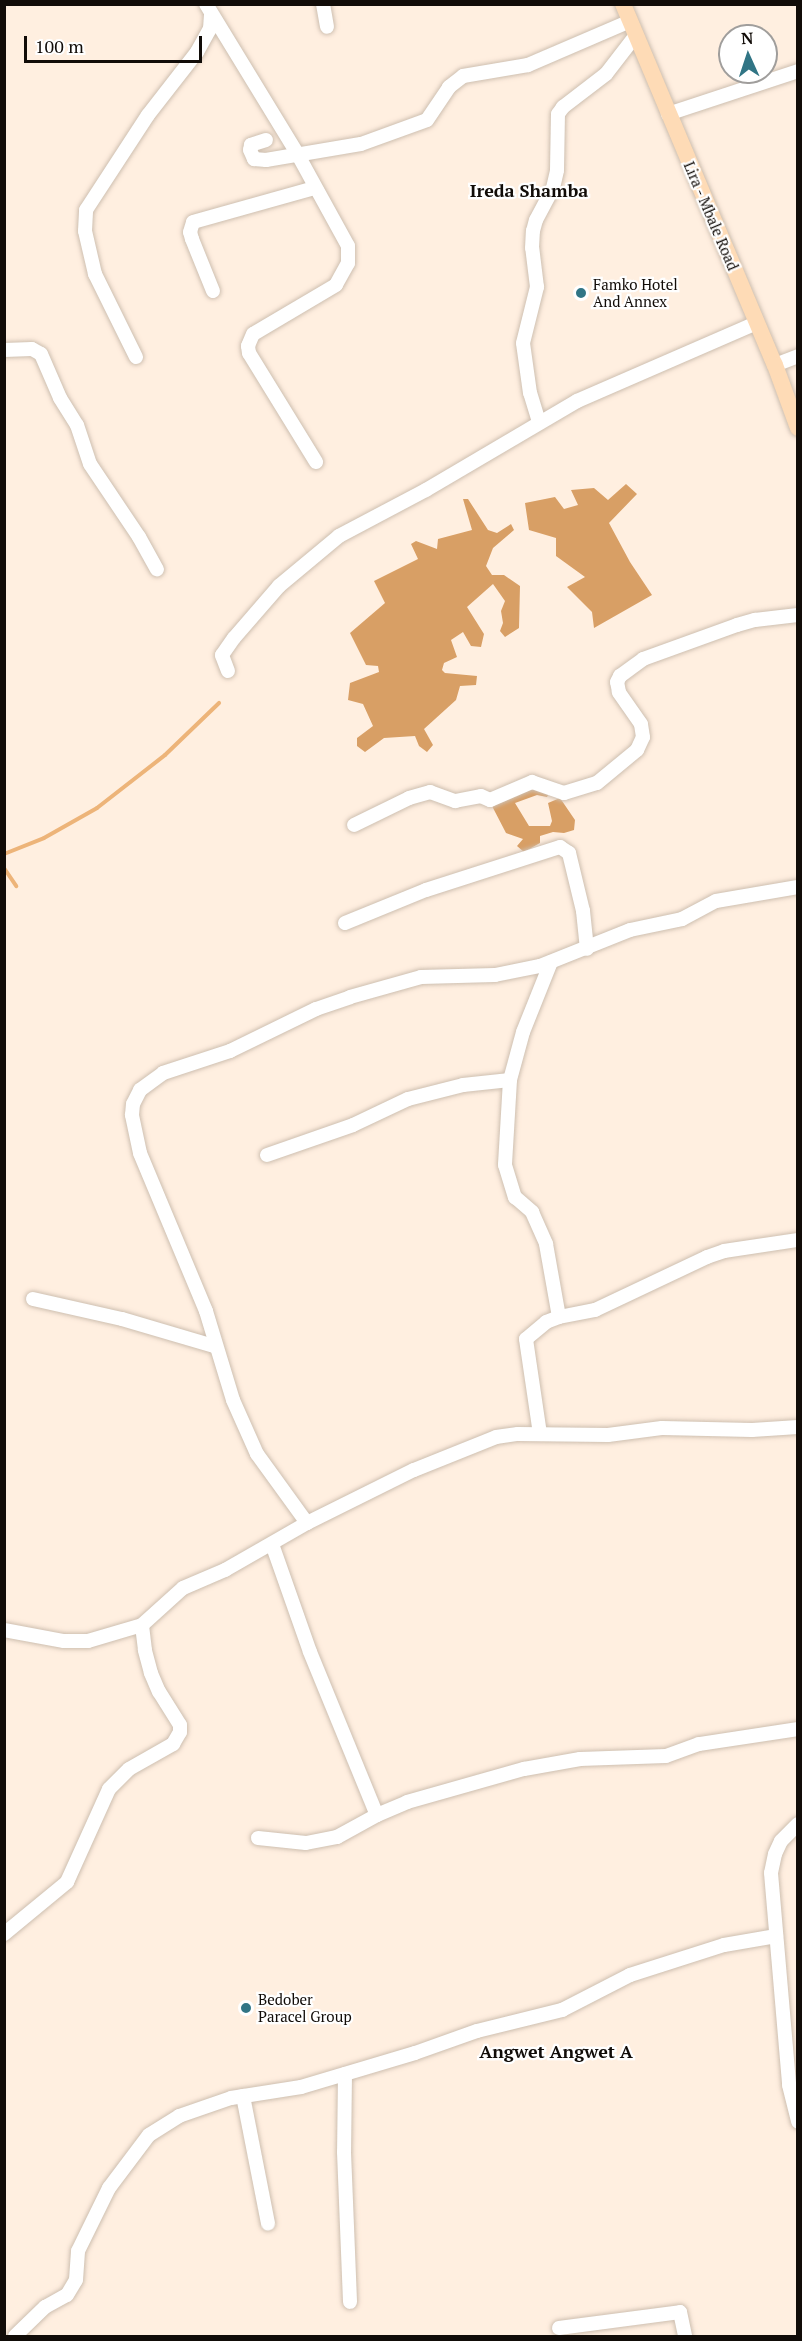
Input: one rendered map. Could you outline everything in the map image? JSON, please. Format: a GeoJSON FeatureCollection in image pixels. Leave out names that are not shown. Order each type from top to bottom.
{"type":"FeatureCollection","features":[{"type":"Feature","properties":{"kind":"main road","name":"Lira - Mbale Road"},"geometry":{"type":"LineString","coordinates":[[623,4],[774,365],[798,428]]}},
{"type":"Feature","properties":{"kind":"street"},"geometry":{"type":"LineString","coordinates":[[323,4],[327,27]]}},
{"type":"Feature","properties":{"kind":"street"},"geometry":{"type":"LineString","coordinates":[[209,8],[298,155],[348,246],[346,268],[339,282],[329,292],[253,334],[248,349],[316,462]]}},
{"type":"Feature","properties":{"kind":"street"},"geometry":{"type":"LineString","coordinates":[[136,357],[95,274],[85,231],[86,210],[148,115],[197,52],[210,29],[209,8]]}},
{"type":"Feature","properties":{"kind":"street"},"geometry":{"type":"LineString","coordinates":[[266,140],[251,145],[251,156],[254,159],[259,161],[350,147],[430,117],[449,87],[463,76],[528,65],[633,28]]}},
{"type":"Feature","properties":{"kind":"street"},"geometry":{"type":"LineString","coordinates":[[539,422],[530,393],[523,343],[537,287],[532,248],[533,231],[536,220],[554,188],[557,170],[558,114],[565,105],[576,99],[606,74],[633,28]]}},
{"type":"Feature","properties":{"kind":"street"},"geometry":{"type":"LineString","coordinates":[[668,114],[798,71]]}},
{"type":"Feature","properties":{"kind":"street"},"geometry":{"type":"LineString","coordinates":[[213,291],[192,239],[190,232],[193,222],[315,188]]}},
{"type":"Feature","properties":{"kind":"street"},"geometry":{"type":"LineString","coordinates":[[228,671],[222,658],[225,649],[279,586],[328,544],[347,531],[426,490],[577,401],[756,323]]}},
{"type":"Feature","properties":{"kind":"street"},"geometry":{"type":"LineString","coordinates":[[4,350],[32,349],[41,354],[56,389],[77,425],[90,464],[140,537],[157,569]]}},
{"type":"Feature","properties":{"kind":"street"},"geometry":{"type":"LineString","coordinates":[[774,365],[798,356]]}},
{"type":"Feature","properties":{"kind":"street"},"geometry":{"type":"LineString","coordinates":[[354,825],[409,798],[430,792],[455,801],[480,796],[490,800],[532,782],[564,793],[597,783],[637,750],[643,736],[640,724],[619,692],[617,682],[620,676],[643,659],[737,625],[755,620],[798,615]]}},
{"type":"Feature","properties":{"kind":"street"},"geometry":{"type":"LineString","coordinates":[[345,923],[417,893],[560,847],[569,853],[583,911],[587,949]]}},
{"type":"Feature","properties":{"kind":"street"},"geometry":{"type":"LineString","coordinates":[[307,1523],[257,1454],[233,1400],[214,1346],[206,1311],[150,1178],[134,1131],[133,1104],[146,1083],[163,1072],[230,1051],[316,1009],[351,997],[421,977],[495,975],[550,962],[630,930],[682,919],[705,905],[730,896],[798,887]]}},
{"type":"Feature","properties":{"kind":"street"},"geometry":{"type":"LineString","coordinates":[[550,962],[523,1032],[510,1080],[505,1165],[508,1183],[515,1197],[532,1212],[546,1244],[559,1317]]}},
{"type":"Feature","properties":{"kind":"street"},"geometry":{"type":"LineString","coordinates":[[267,1155],[353,1125],[408,1099],[463,1085],[510,1080]]}},
{"type":"Feature","properties":{"kind":"street"},"geometry":{"type":"LineString","coordinates":[[540,1434],[526,1340],[546,1322],[595,1310],[724,1251],[798,1240]]}},
{"type":"Feature","properties":{"kind":"street"},"geometry":{"type":"LineString","coordinates":[[33,1299],[122,1319],[214,1346]]}},
{"type":"Feature","properties":{"kind":"street"},"geometry":{"type":"LineString","coordinates":[[4,1630],[64,1641],[88,1641],[142,1625],[183,1588],[225,1570],[307,1523],[414,1470],[496,1437],[540,1434],[581,1436],[662,1428],[752,1430],[798,1427]]}},
{"type":"Feature","properties":{"kind":"street"},"geometry":{"type":"LineString","coordinates":[[272,1544],[298,1623],[377,1815]]}},
{"type":"Feature","properties":{"kind":"street"},"geometry":{"type":"LineString","coordinates":[[4,1934],[68,1882],[109,1789],[129,1769],[173,1744],[180,1732],[180,1725],[159,1692],[151,1673],[142,1625]]}},
{"type":"Feature","properties":{"kind":"street"},"geometry":{"type":"LineString","coordinates":[[258,1838],[306,1843],[337,1837],[377,1815],[452,1788],[524,1769],[580,1759],[666,1756],[699,1744],[798,1729]]}},
{"type":"Feature","properties":{"kind":"street"},"geometry":{"type":"LineString","coordinates":[[798,1824],[781,1841],[775,1854],[771,1874],[789,2085],[798,2122]]}},
{"type":"Feature","properties":{"kind":"street"},"geometry":{"type":"LineString","coordinates":[[15,2337],[45,2307],[67,2295],[76,2280],[78,2252],[84,2236],[109,2188],[149,2135],[179,2116],[213,2103],[301,2087],[477,2031],[562,2010],[630,1975],[684,1956],[724,1945],[776,1936]]}},
{"type":"Feature","properties":{"kind":"street"},"geometry":{"type":"LineString","coordinates":[[345,2074],[344,2152],[350,2302]]}},
{"type":"Feature","properties":{"kind":"street"},"geometry":{"type":"LineString","coordinates":[[243,2096],[268,2224]]}},
{"type":"Feature","properties":{"kind":"street"},"geometry":{"type":"LineString","coordinates":[[559,2328],[680,2312],[685,2337]]}},
{"type":"Feature","properties":{"kind":"shaded area"},"geometry":{"type":"Polygon","coordinates":[[[626,484],[637,494],[609,523],[630,562],[652,595],[594,628],[592,612],[567,587],[585,577],[556,556],[556,538],[529,530],[525,503],[555,497],[564,509],[578,505],[571,490],[594,488],[608,500],[626,484]]]}},
{"type":"Feature","properties":{"kind":"shaded area"},"geometry":{"type":"Polygon","coordinates":[[[463,499],[468,499],[488,530],[497,533],[511,524],[514,530],[493,548],[486,566],[492,575],[504,575],[520,586],[519,628],[505,637],[500,631],[503,623],[501,611],[505,601],[493,584],[467,607],[484,634],[481,647],[471,646],[463,632],[451,640],[457,657],[444,663],[442,670],[445,673],[477,676],[476,685],[460,686],[456,700],[424,729],[433,745],[427,752],[419,746],[415,736],[384,738],[365,752],[357,746],[357,738],[373,726],[363,704],[348,700],[350,683],[379,672],[378,666],[366,665],[350,633],[385,603],[374,581],[418,559],[411,544],[416,541],[437,549],[438,539],[472,530],[463,499]]]}},
{"type":"Feature","properties":{"kind":"shaded area"},"geometry":{"type":"Polygon","coordinates":[[[535,784],[550,792],[547,797],[537,795],[515,803],[529,826],[550,826],[552,821],[548,803],[560,798],[575,820],[574,830],[540,836],[540,843],[524,852],[517,846],[523,839],[506,833],[492,806],[535,784]]]}},
{"type":"Feature","properties":{"kind":"waterway"},"geometry":{"type":"LineString","coordinates":[[4,854],[44,838],[97,808],[165,755],[219,703]]}},
{"type":"Feature","properties":{"kind":"waterway"},"geometry":{"type":"LineString","coordinates":[[4,868],[16,886]]}},
{"type":"Feature","properties":{"kind":"place","name":"Famko Hotel And Annex"},"geometry":{"type":"Point","coordinates":[581,293]}},
{"type":"Feature","properties":{"kind":"place","name":"Bedober Paracel Group"},"geometry":{"type":"Point","coordinates":[246,2008]}},
{"type":"Feature","properties":{"kind":"district","name":"Ireda Shamba"},"geometry":{"type":"Point","coordinates":[529,190]}},
{"type":"Feature","properties":{"kind":"district","name":"Angwet Angwet A"},"geometry":{"type":"Point","coordinates":[556,2051]}}]}
